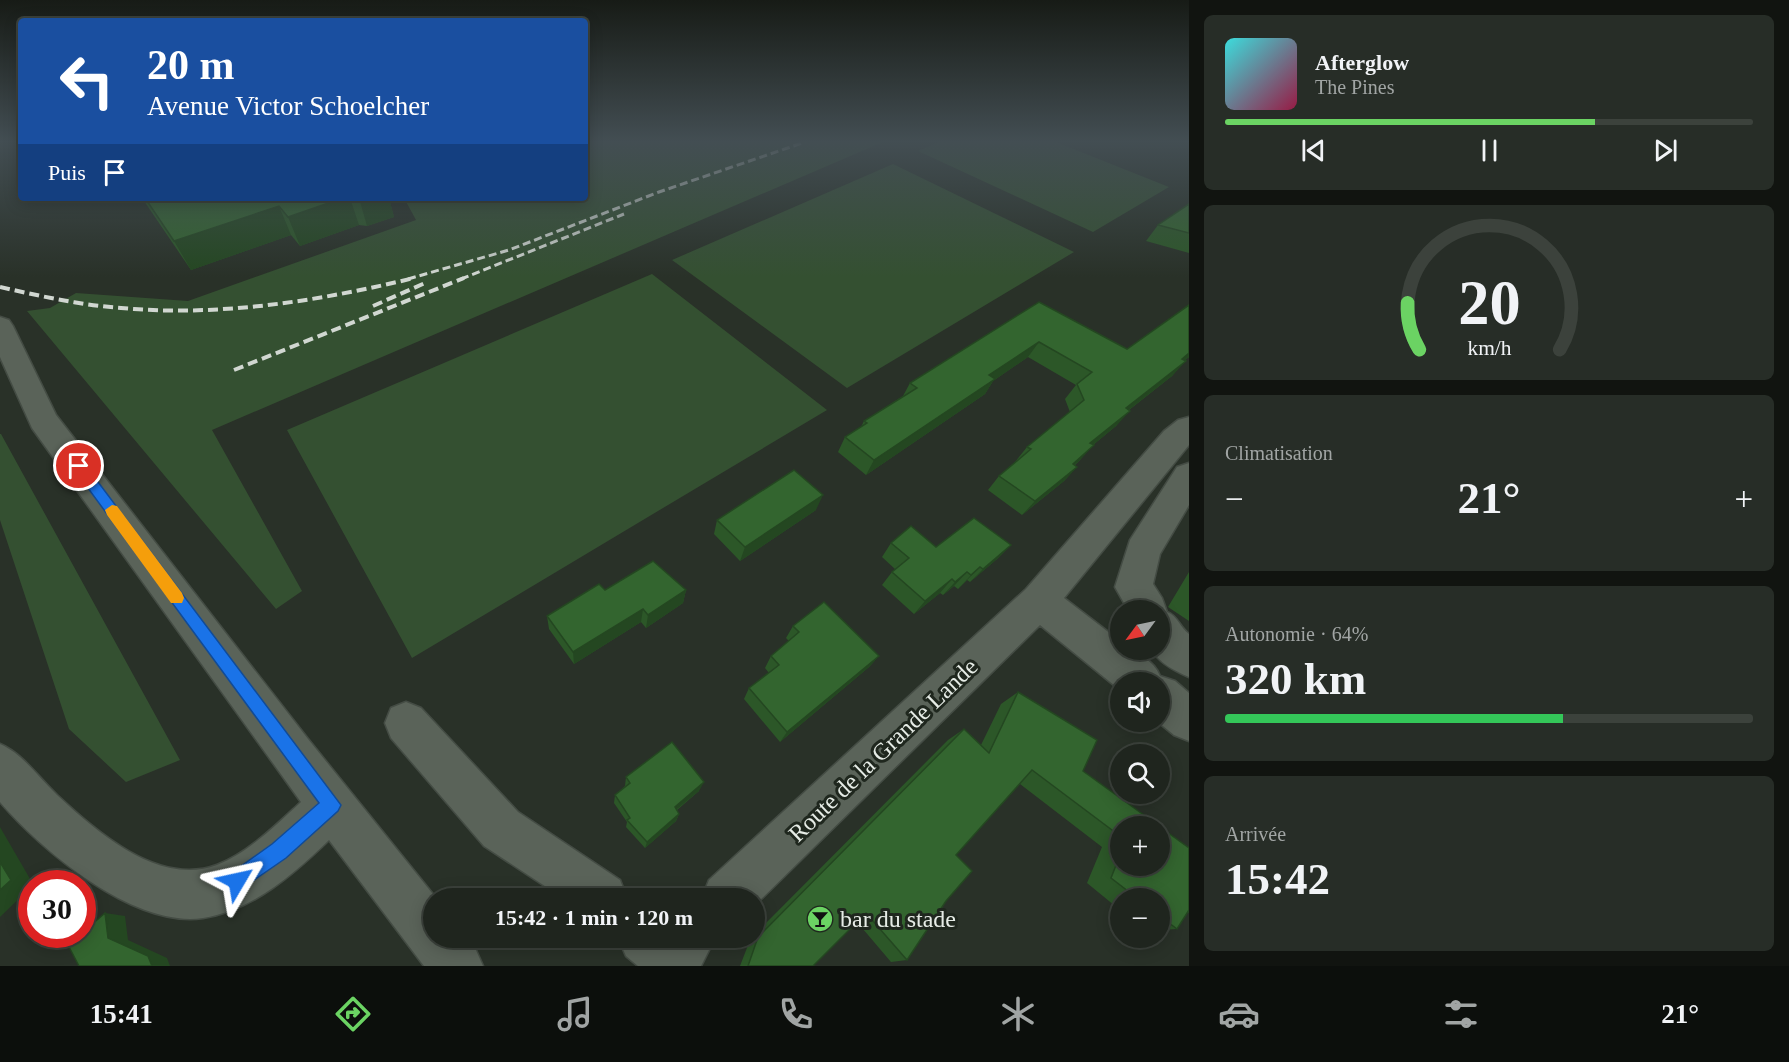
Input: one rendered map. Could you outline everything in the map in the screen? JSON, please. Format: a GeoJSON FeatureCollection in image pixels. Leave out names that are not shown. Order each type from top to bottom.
{"type":"FeatureCollection","features":[{"type":"Feature","properties":{"kind":"street"},"geometry":{"type":"LineString","coordinates":[[0,326],[43,420],[331,805],[423,923]]}},
{"type":"Feature","properties":{"kind":"street","name":"Route de la Grande Lande"},"geometry":{"type":"LineString","coordinates":[[737,888],[1038,601],[1175,440],[1189,428]]}},
{"type":"Feature","properties":{"kind":"street"},"geometry":{"type":"LineString","coordinates":[[1143,600],[1134,586],[1143,551],[1189,476]]}},
{"type":"Feature","properties":{"kind":"street"},"geometry":{"type":"LineString","coordinates":[[1038,601],[1129,672]]}},
{"type":"Feature","properties":{"kind":"street"},"geometry":{"type":"LineString","coordinates":[[1170,644],[1189,658]]}},
{"type":"Feature","properties":{"kind":"street"},"geometry":{"type":"LineString","coordinates":[[1170,704],[1189,720]]}},
{"type":"Feature","properties":{"kind":"street"},"geometry":{"type":"LineString","coordinates":[[406,723],[501,830],[591,888]]}},
{"type":"Feature","properties":{"kind":"street"},"geometry":{"type":"LineString","coordinates":[[0,766],[67,835],[99,861],[128,876],[176,894],[205,894],[237,881],[279,851],[331,805]]}},
{"type":"Feature","properties":{"kind":"street"},"geometry":{"type":"LineString","coordinates":[[443,948],[457,966]]}},
{"type":"Feature","properties":{"kind":"green space"},"geometry":{"type":"Polygon","coordinates":[[[588,187],[778,187],[212,430],[302,591],[276,609],[27,311],[50,308],[76,293],[188,301],[416,220],[406,201],[588,201],[588,187]]]}},
{"type":"Feature","properties":{"kind":"green space"},"geometry":{"type":"Polygon","coordinates":[[[840,187],[940,187],[1074,252],[847,388],[672,260],[840,187]]]}},
{"type":"Feature","properties":{"kind":"green space"},"geometry":{"type":"Polygon","coordinates":[[[996,187],[1169,187],[1093,232],[996,187]]]}},
{"type":"Feature","properties":{"kind":"green space"},"geometry":{"type":"Polygon","coordinates":[[[652,274],[827,410],[412,658],[287,430],[652,274]]]}},
{"type":"Feature","properties":{"kind":"green space"},"geometry":{"type":"Polygon","coordinates":[[[0,434],[180,760],[126,782],[69,729],[0,520],[0,434]]]}},
{"type":"Feature","properties":{"kind":"building"},"geometry":{"type":"Polygon","coordinates":[[[147,201],[334,201],[288,217],[279,206],[174,241],[147,201]]]}},
{"type":"Feature","properties":{"kind":"building"},"geometry":{"type":"Polygon","coordinates":[[[1189,204],[1189,233],[1158,225],[1189,204]]]}},
{"type":"Feature","properties":{"kind":"building"},"geometry":{"type":"Polygon","coordinates":[[[1039,302],[1127,349],[1189,305],[1189,353],[1182,359],[1186,361],[1126,408],[1130,411],[1090,443],[1094,445],[1073,464],[1077,467],[1035,501],[999,476],[1031,449],[1027,447],[1084,400],[1077,384],[1092,372],[1039,342],[989,375],[995,379],[874,460],[845,437],[867,423],[864,421],[917,388],[910,383],[1039,302]]]}},
{"type":"Feature","properties":{"kind":"building"},"geometry":{"type":"Polygon","coordinates":[[[794,470],[823,495],[745,547],[717,520],[794,470]]]}},
{"type":"Feature","properties":{"kind":"building"},"geometry":{"type":"Polygon","coordinates":[[[974,518],[1011,545],[983,569],[980,567],[971,575],[967,572],[955,582],[952,579],[925,601],[892,572],[909,558],[891,543],[911,526],[936,547],[974,518]]]}},
{"type":"Feature","properties":{"kind":"building"},"geometry":{"type":"Polygon","coordinates":[[[653,561],[686,590],[648,615],[643,609],[573,652],[547,616],[599,584],[605,590],[653,561]]]}},
{"type":"Feature","properties":{"kind":"building"},"geometry":{"type":"Polygon","coordinates":[[[824,602],[879,656],[787,732],[749,688],[779,665],[771,656],[799,632],[793,626],[824,602]]]}},
{"type":"Feature","properties":{"kind":"building"},"geometry":{"type":"Polygon","coordinates":[[[1018,692],[1097,740],[1083,771],[1110,791],[1110,804],[1129,804],[1145,816],[1110,816],[1110,828],[1032,770],[956,855],[972,871],[946,901],[907,960],[866,913],[813,966],[748,966],[754,948],[765,948],[765,930],[964,729],[989,753],[1018,692]]]}},
{"type":"Feature","properties":{"kind":"building"},"geometry":{"type":"Polygon","coordinates":[[[672,742],[704,782],[675,807],[679,814],[647,842],[627,820],[630,818],[615,795],[630,783],[626,777],[672,742]]]}},
{"type":"Feature","properties":{"kind":"building"},"geometry":{"type":"Polygon","coordinates":[[[1170,834],[1189,848],[1189,910],[1177,929],[1170,924],[1170,888],[1124,888],[1111,878],[1112,876],[1170,876],[1170,834]]]}},
{"type":"Feature","properties":{"kind":"building"},"geometry":{"type":"Polygon","coordinates":[[[0,862],[11,880],[0,890],[0,862]]]}},
{"type":"Feature","properties":{"kind":"building"},"geometry":{"type":"Polygon","coordinates":[[[105,913],[108,938],[148,956],[152,966],[79,966],[70,948],[96,948],[96,921],[105,913]]]}},
{"type":"Feature","properties":{"kind":"railway"},"geometry":{"type":"LineString","coordinates":[[408,279],[509,250],[673,187]]}},
{"type":"Feature","properties":{"kind":"railway"},"geometry":{"type":"LineString","coordinates":[[461,279],[624,214]]}},
{"type":"Feature","properties":{"kind":"railway"},"geometry":{"type":"LineString","coordinates":[[0,287],[106,307],[195,310],[232,309],[305,300],[414,278]]}},
{"type":"Feature","properties":{"kind":"railway"},"geometry":{"type":"LineString","coordinates":[[234,370],[464,278]]}},
{"type":"Feature","properties":{"kind":"railway"},"geometry":{"type":"LineString","coordinates":[[373,306],[425,283]]}},
{"type":"Feature","properties":{"kind":"slow traffic"},"geometry":{"type":"LineString","coordinates":[[112,510],[176,598]]}},
{"type":"Feature","properties":{"kind":"place","name":"bar du stade"},"geometry":{"type":"Point","coordinates":[820,919]}},
{"type":"Feature","properties":{"kind":"route"},"geometry":{"type":"LineString","coordinates":[[79,466],[331,805],[279,851],[237,881]]}}]}
